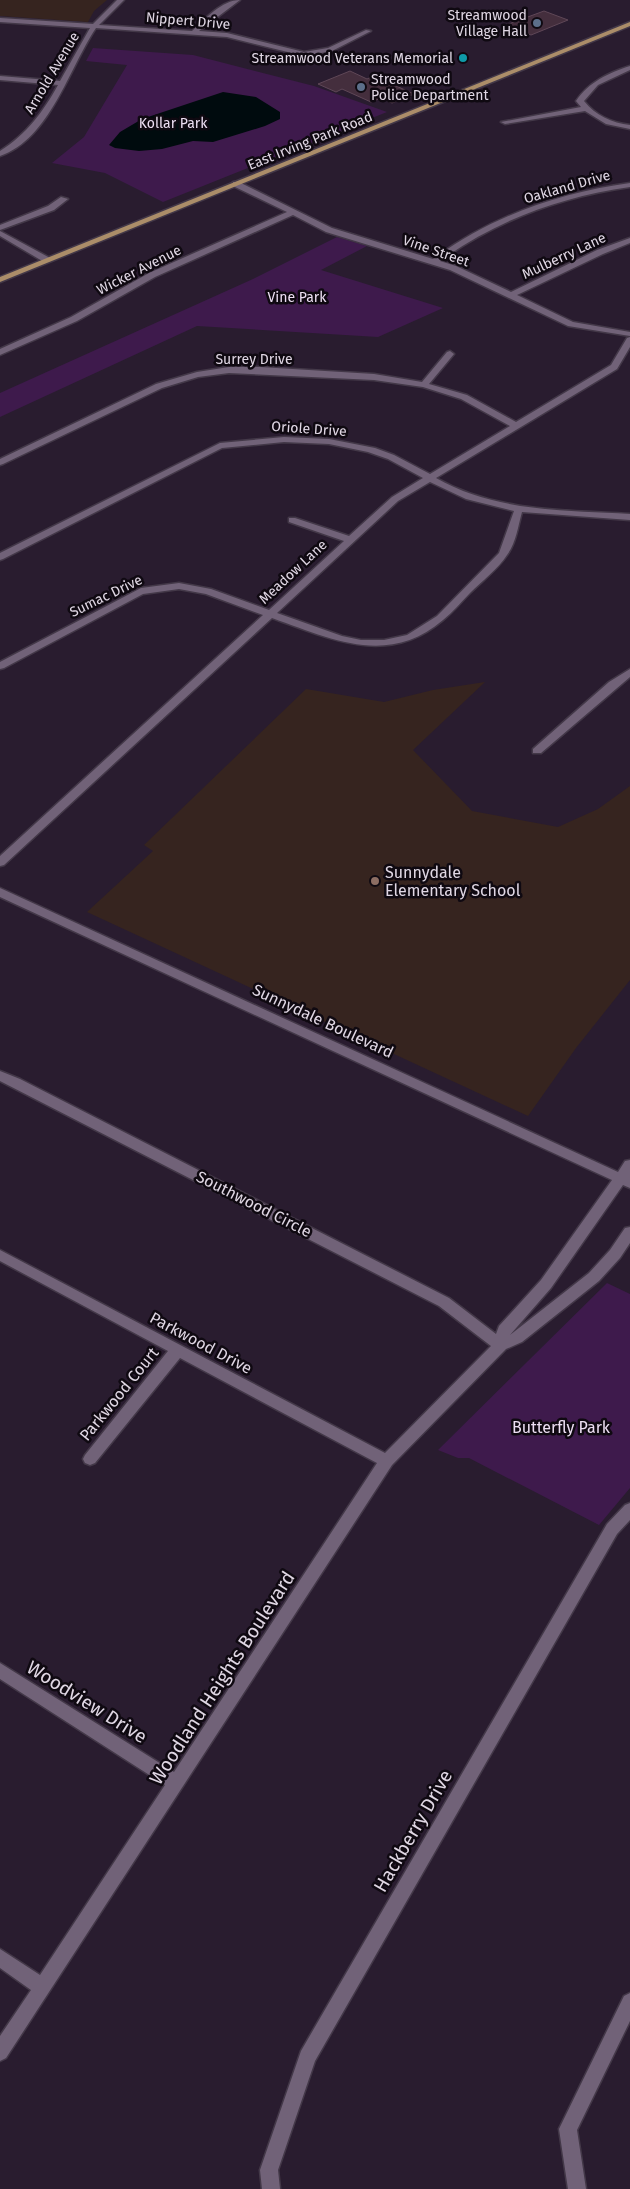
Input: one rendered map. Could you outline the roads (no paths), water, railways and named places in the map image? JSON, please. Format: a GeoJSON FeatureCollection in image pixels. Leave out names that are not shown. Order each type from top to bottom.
{"type":"FeatureCollection","features":[{"type":"Feature","properties":{"kind":"main road","name":"East Irving Park Road"},"geometry":{"type":"LineString","coordinates":[[0,280],[630,24]]}},
{"type":"Feature","properties":{"kind":"street","name":"Arnold Avenue"},"geometry":{"type":"LineString","coordinates":[[0,154],[22,138],[38,123],[94,26],[121,0]]}},
{"type":"Feature","properties":{"kind":"street"},"geometry":{"type":"LineString","coordinates":[[194,32],[211,17],[237,0]]}},
{"type":"Feature","properties":{"kind":"street","name":"Nippert Drive"},"geometry":{"type":"LineString","coordinates":[[0,20],[226,35],[304,54],[330,50],[368,31]]}},
{"type":"Feature","properties":{"kind":"street"},"geometry":{"type":"LineString","coordinates":[[630,68],[597,82],[585,91],[580,100],[585,109],[601,119],[630,126]]}},
{"type":"Feature","properties":{"kind":"street"},"geometry":{"type":"LineString","coordinates":[[0,78],[62,83]]}},
{"type":"Feature","properties":{"kind":"street"},"geometry":{"type":"LineString","coordinates":[[505,122],[585,109]]}},
{"type":"Feature","properties":{"kind":"street","name":"Vine Street"},"geometry":{"type":"LineString","coordinates":[[236,184],[335,233],[434,262],[469,275],[571,324],[630,334]]}},
{"type":"Feature","properties":{"kind":"street","name":"Oakland Drive"},"geometry":{"type":"LineString","coordinates":[[434,262],[483,230],[536,206],[609,187],[630,184]]}},
{"type":"Feature","properties":{"kind":"street"},"geometry":{"type":"LineString","coordinates":[[0,228],[51,208],[64,199]]}},
{"type":"Feature","properties":{"kind":"street","name":"Wicker Avenue"},"geometry":{"type":"LineString","coordinates":[[0,352],[74,319],[152,275],[292,213]]}},
{"type":"Feature","properties":{"kind":"street"},"geometry":{"type":"LineString","coordinates":[[0,234],[47,260]]}},
{"type":"Feature","properties":{"kind":"street","name":"Mulberry Lane"},"geometry":{"type":"LineString","coordinates":[[510,296],[600,252],[630,240]]}},
{"type":"Feature","properties":{"kind":"street","name":"Meadow Lane"},"geometry":{"type":"LineString","coordinates":[[0,862],[394,498],[427,477],[518,426],[614,367],[630,340]]}},
{"type":"Feature","properties":{"kind":"street"},"geometry":{"type":"LineString","coordinates":[[424,385],[450,354]]}},
{"type":"Feature","properties":{"kind":"street","name":"Surrey Drive"},"geometry":{"type":"LineString","coordinates":[[0,462],[159,386],[197,375],[229,370],[374,377],[424,385],[464,397],[518,426]]}},
{"type":"Feature","properties":{"kind":"street","name":"Oriole Drive"},"geometry":{"type":"LineString","coordinates":[[0,557],[220,446],[258,439],[305,440],[354,446],[391,457],[469,497],[519,508],[630,517]]}},
{"type":"Feature","properties":{"kind":"street","name":"Sumac Drive"},"geometry":{"type":"LineString","coordinates":[[0,666],[132,595],[149,589],[179,586],[200,588],[324,635],[362,644],[410,637],[440,618],[502,554],[510,539],[519,508]]}},
{"type":"Feature","properties":{"kind":"street"},"geometry":{"type":"LineString","coordinates":[[292,520],[349,538]]}},
{"type":"Feature","properties":{"kind":"street"},"geometry":{"type":"LineString","coordinates":[[537,751],[613,684],[630,672]]}},
{"type":"Feature","properties":{"kind":"street","name":"Sunnydale Boulevard"},"geometry":{"type":"LineString","coordinates":[[0,892],[625,1181]]}},
{"type":"Feature","properties":{"kind":"street","name":"Southwood Circle"},"geometry":{"type":"LineString","coordinates":[[0,1076],[16,1082],[444,1302],[501,1345]]}},
{"type":"Feature","properties":{"kind":"street","name":"Woodland Heights Boulevard"},"geometry":{"type":"LineString","coordinates":[[501,1345],[504,1330],[546,1284],[625,1181],[630,1165]]}},
{"type":"Feature","properties":{"kind":"street","name":"Woodland Heights Boulevard"},"geometry":{"type":"LineString","coordinates":[[0,2052],[387,1461],[501,1345],[517,1338],[594,1277],[607,1264],[630,1232]]}},
{"type":"Feature","properties":{"kind":"street","name":"Parkwood Drive"},"geometry":{"type":"LineString","coordinates":[[0,1255],[387,1461]]}},
{"type":"Feature","properties":{"kind":"street","name":"Parkwood Court"},"geometry":{"type":"LineString","coordinates":[[90,1459],[177,1350]]}},
{"type":"Feature","properties":{"kind":"street","name":"Hackberry Drive"},"geometry":{"type":"LineString","coordinates":[[271,2189],[269,2170],[307,2057],[612,1529],[630,1510]]}},
{"type":"Feature","properties":{"kind":"street","name":"Woodview Drive"},"geometry":{"type":"LineString","coordinates":[[0,1670],[177,1783]]}},
{"type":"Feature","properties":{"kind":"street"},"geometry":{"type":"LineString","coordinates":[[0,1958],[42,1987]]}},
{"type":"Feature","properties":{"kind":"street"},"geometry":{"type":"LineString","coordinates":[[577,2189],[568,2129],[630,2002]]}},
{"type":"Feature","properties":{"kind":"place","name":"Streamwood Village Hall"},"geometry":{"type":"Point","coordinates":[537,23]}},
{"type":"Feature","properties":{"kind":"place","name":"Streamwood Veterans Memorial"},"geometry":{"type":"Point","coordinates":[463,58]}},
{"type":"Feature","properties":{"kind":"place","name":"Streamwood Police Department"},"geometry":{"type":"Point","coordinates":[361,87]}},
{"type":"Feature","properties":{"kind":"place","name":"Sunnydale Elementary School"},"geometry":{"type":"Point","coordinates":[375,881]}},
{"type":"Feature","properties":{"kind":"park label","name":"Kollar Park"},"geometry":{"type":"Point","coordinates":[173,123]}},
{"type":"Feature","properties":{"kind":"park label","name":"Vine Park"},"geometry":{"type":"Point","coordinates":[297,297]}},
{"type":"Feature","properties":{"kind":"park label","name":"Butterfly Park"},"geometry":{"type":"Point","coordinates":[561,1427]}}]}
